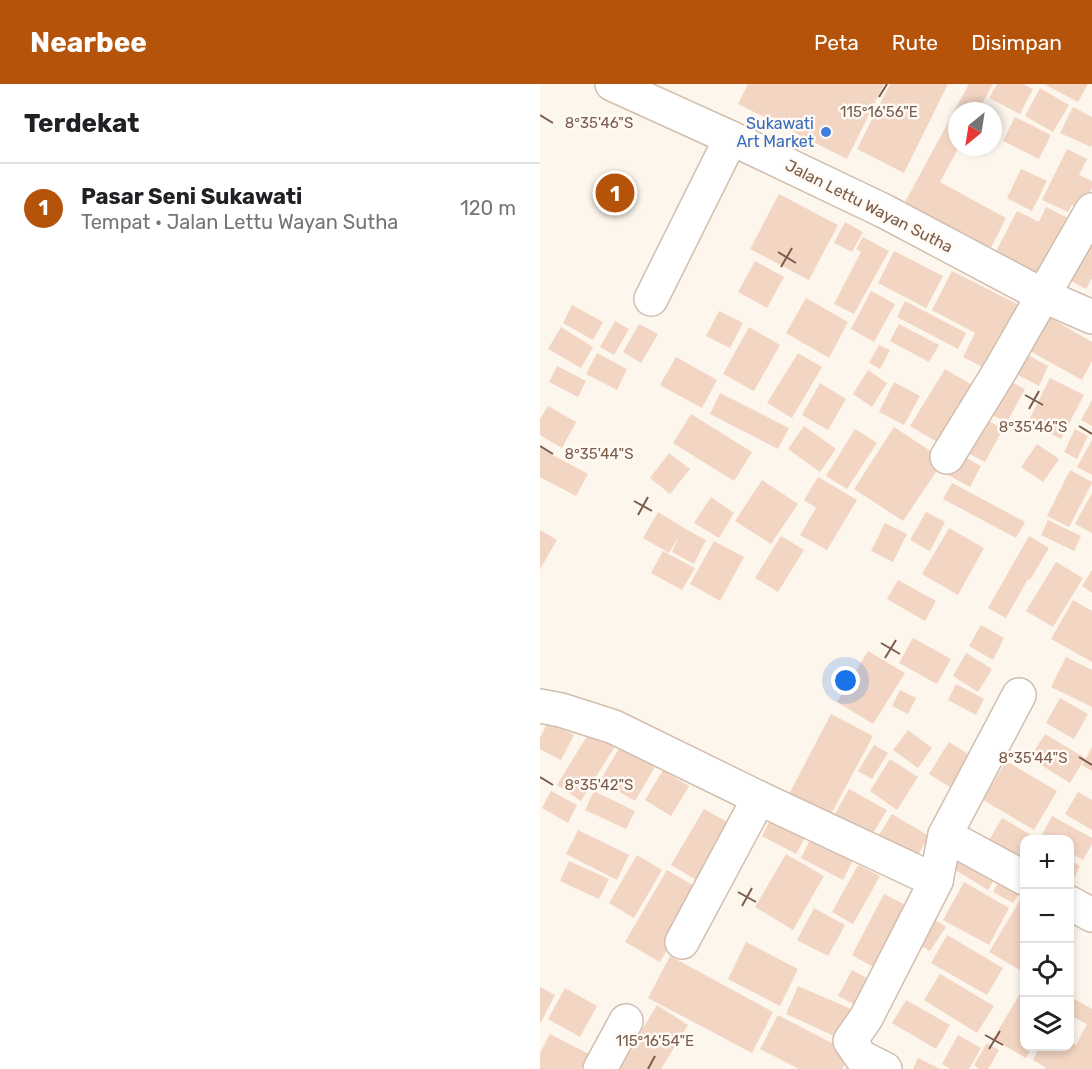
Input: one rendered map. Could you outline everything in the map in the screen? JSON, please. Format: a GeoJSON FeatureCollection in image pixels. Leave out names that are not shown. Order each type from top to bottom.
{"type":"FeatureCollection","features":[{"type":"Feature","properties":{"kind":"street","name":"Jalan Lettu Wayan Sutha"},"geometry":{"type":"LineString","coordinates":[[612,84],[884,211],[1044,296],[1092,317]]}},
{"type":"Feature","properties":{"kind":"street"},"geometry":{"type":"LineString","coordinates":[[651,299],[731,138]]}},
{"type":"Feature","properties":{"kind":"street"},"geometry":{"type":"LineString","coordinates":[[947,457],[1044,296],[1092,210]]}},
{"type":"Feature","properties":{"kind":"street"},"geometry":{"type":"LineString","coordinates":[[885,1069],[861,1057],[850,1041],[866,1018],[936,881],[945,835],[1019,695]]}},
{"type":"Feature","properties":{"kind":"street"},"geometry":{"type":"LineString","coordinates":[[540,706],[561,710],[614,727],[936,881]]}},
{"type":"Feature","properties":{"kind":"street"},"geometry":{"type":"LineString","coordinates":[[682,942],[759,798]]}},
{"type":"Feature","properties":{"kind":"street"},"geometry":{"type":"LineString","coordinates":[[945,835],[1020,876]]}},
{"type":"Feature","properties":{"kind":"street"},"geometry":{"type":"LineString","coordinates":[[1074,905],[1092,915]]}},
{"type":"Feature","properties":{"kind":"street"},"geometry":{"type":"LineString","coordinates":[[600,1069],[626,1021]]}},
{"type":"Feature","properties":{"kind":"building","name":"Sukawati Art Market"},"geometry":{"type":"Polygon","coordinates":[[[748,84],[884,84],[847,159],[738,104],[748,84]]]}},
{"type":"Feature","properties":{"kind":"building"},"geometry":{"type":"Polygon","coordinates":[[[890,84],[948,84],[904,173],[857,149],[890,84]]]}},
{"type":"Feature","properties":{"kind":"building"},"geometry":{"type":"Polygon","coordinates":[[[969,84],[993,84],[983,102],[959,102],[969,84]]]}},
{"type":"Feature","properties":{"kind":"building"},"geometry":{"type":"Polygon","coordinates":[[[997,84],[1023,84],[1033,89],[1020,114],[1002,105],[1002,102],[989,98],[997,84]]]}},
{"type":"Feature","properties":{"kind":"building"},"geometry":{"type":"Polygon","coordinates":[[[1044,84],[1088,84],[1078,102],[1044,84]]]}},
{"type":"Feature","properties":{"kind":"building"},"geometry":{"type":"Polygon","coordinates":[[[1040,88],[1069,105],[1053,132],[1025,116],[1040,88]]]}},
{"type":"Feature","properties":{"kind":"building"},"geometry":{"type":"Polygon","coordinates":[[[1073,107],[1092,117],[1091,147],[1060,133],[1073,107]]]}},
{"type":"Feature","properties":{"kind":"building"},"geometry":{"type":"Polygon","coordinates":[[[1015,117],[1051,135],[1039,159],[1003,141],[1015,117]]]}},
{"type":"Feature","properties":{"kind":"building"},"geometry":{"type":"Polygon","coordinates":[[[948,123],[948,156],[954,156],[940,182],[1006,218],[990,250],[904,204],[948,123]]]}},
{"type":"Feature","properties":{"kind":"building"},"geometry":{"type":"Polygon","coordinates":[[[1067,149],[1087,159],[1079,175],[1092,181],[1092,188],[1081,210],[1072,205],[1068,212],[1042,200],[1067,149]]]}},
{"type":"Feature","properties":{"kind":"building"},"geometry":{"type":"Polygon","coordinates":[[[1021,169],[1047,181],[1032,211],[1007,198],[1021,169]]]}},
{"type":"Feature","properties":{"kind":"building"},"geometry":{"type":"Polygon","coordinates":[[[779,194],[838,225],[809,280],[750,249],[779,194]]]}},
{"type":"Feature","properties":{"kind":"building"},"geometry":{"type":"Polygon","coordinates":[[[1046,207],[1070,219],[1038,280],[993,257],[1017,211],[1039,222],[1046,207]]]}},
{"type":"Feature","properties":{"kind":"building"},"geometry":{"type":"Polygon","coordinates":[[[845,222],[863,232],[852,252],[834,243],[845,222]]]}},
{"type":"Feature","properties":{"kind":"building"},"geometry":{"type":"Polygon","coordinates":[[[1092,224],[1092,278],[1086,289],[1064,277],[1092,224]]]}},
{"type":"Feature","properties":{"kind":"building"},"geometry":{"type":"Polygon","coordinates":[[[863,237],[889,251],[854,314],[834,304],[861,252],[856,249],[863,237]]]}},
{"type":"Feature","properties":{"kind":"building"},"geometry":{"type":"Polygon","coordinates":[[[894,251],[943,276],[926,308],[878,283],[894,251]]]}},
{"type":"Feature","properties":{"kind":"building"},"geometry":{"type":"Polygon","coordinates":[[[755,261],[784,277],[767,308],[738,292],[755,261]]]}},
{"type":"Feature","properties":{"kind":"building"},"geometry":{"type":"Polygon","coordinates":[[[952,271],[1025,308],[992,372],[963,357],[975,333],[932,310],[952,271]]]}},
{"type":"Feature","properties":{"kind":"building"},"geometry":{"type":"Polygon","coordinates":[[[871,291],[895,304],[874,342],[851,329],[871,291]]]}},
{"type":"Feature","properties":{"kind":"building"},"geometry":{"type":"Polygon","coordinates":[[[806,298],[848,322],[829,358],[786,333],[806,298]]]}},
{"type":"Feature","properties":{"kind":"building"},"geometry":{"type":"Polygon","coordinates":[[[905,301],[966,333],[958,349],[897,317],[905,301]]]}},
{"type":"Feature","properties":{"kind":"building"},"geometry":{"type":"Polygon","coordinates":[[[572,305],[603,322],[593,340],[563,323],[572,305]]]}},
{"type":"Feature","properties":{"kind":"building"},"geometry":{"type":"Polygon","coordinates":[[[719,311],[743,323],[730,348],[706,336],[719,311]]]}},
{"type":"Feature","properties":{"kind":"building"},"geometry":{"type":"Polygon","coordinates":[[[1047,316],[1092,342],[1092,361],[1082,380],[1028,350],[1047,316]]]}},
{"type":"Feature","properties":{"kind":"building"},"geometry":{"type":"Polygon","coordinates":[[[615,321],[629,329],[614,355],[600,347],[615,321]]]}},
{"type":"Feature","properties":{"kind":"building"},"geometry":{"type":"Polygon","coordinates":[[[639,324],[658,334],[641,363],[623,352],[639,324]]]}},
{"type":"Feature","properties":{"kind":"building"},"geometry":{"type":"Polygon","coordinates":[[[899,324],[939,345],[929,362],[890,341],[899,324]]]}},
{"type":"Feature","properties":{"kind":"building"},"geometry":{"type":"Polygon","coordinates":[[[561,327],[593,347],[581,368],[548,349],[561,327]]]}},
{"type":"Feature","properties":{"kind":"building"},"geometry":{"type":"Polygon","coordinates":[[[749,327],[780,345],[754,391],[723,374],[749,327]]]}},
{"type":"Feature","properties":{"kind":"building"},"geometry":{"type":"Polygon","coordinates":[[[879,345],[890,350],[880,369],[869,363],[879,345]]]}},
{"type":"Feature","properties":{"kind":"building"},"geometry":{"type":"Polygon","coordinates":[[[597,353],[627,369],[617,390],[586,374],[597,353]]]}},
{"type":"Feature","properties":{"kind":"building"},"geometry":{"type":"Polygon","coordinates":[[[798,353],[822,367],[792,418],[767,403],[798,353]]]}},
{"type":"Feature","properties":{"kind":"building"},"geometry":{"type":"Polygon","coordinates":[[[1026,354],[1048,366],[1039,386],[1016,374],[1026,354]]]}},
{"type":"Feature","properties":{"kind":"building"},"geometry":{"type":"Polygon","coordinates":[[[676,357],[717,380],[702,408],[660,385],[676,357]]]}},
{"type":"Feature","properties":{"kind":"building"},"geometry":{"type":"Polygon","coordinates":[[[557,366],[586,381],[578,397],[549,382],[557,366]]]}},
{"type":"Feature","properties":{"kind":"building"},"geometry":{"type":"Polygon","coordinates":[[[945,369],[982,391],[947,448],[910,426],[945,369]]]}},
{"type":"Feature","properties":{"kind":"building"},"geometry":{"type":"Polygon","coordinates":[[[868,370],[887,383],[872,407],[853,394],[868,370]]]}},
{"type":"Feature","properties":{"kind":"building"},"geometry":{"type":"Polygon","coordinates":[[[1050,378],[1084,395],[1061,439],[1028,422],[1050,378]]]}},
{"type":"Feature","properties":{"kind":"building"},"geometry":{"type":"Polygon","coordinates":[[[1006,379],[1025,389],[1007,422],[988,413],[1006,379]]]}},
{"type":"Feature","properties":{"kind":"building"},"geometry":{"type":"Polygon","coordinates":[[[894,382],[920,396],[904,425],[879,412],[894,382]]]}},
{"type":"Feature","properties":{"kind":"building"},"geometry":{"type":"Polygon","coordinates":[[[820,383],[846,399],[828,430],[802,415],[820,383]]]}},
{"type":"Feature","properties":{"kind":"building"},"geometry":{"type":"Polygon","coordinates":[[[720,393],[789,428],[778,449],[710,414],[720,393]]]}},
{"type":"Feature","properties":{"kind":"building"},"geometry":{"type":"Polygon","coordinates":[[[1092,400],[1092,426],[1081,420],[1092,400]]]}},
{"type":"Feature","properties":{"kind":"building"},"geometry":{"type":"Polygon","coordinates":[[[548,406],[576,422],[562,448],[540,435],[540,419],[548,406]]]}},
{"type":"Feature","properties":{"kind":"building"},"geometry":{"type":"Polygon","coordinates":[[[691,414],[752,452],[734,481],[673,443],[691,414]]]}},
{"type":"Feature","properties":{"kind":"building"},"geometry":{"type":"Polygon","coordinates":[[[980,416],[1003,429],[985,462],[962,450],[980,416]]]}},
{"type":"Feature","properties":{"kind":"building"},"geometry":{"type":"Polygon","coordinates":[[[804,426],[836,449],[820,472],[788,449],[804,426]]]}},
{"type":"Feature","properties":{"kind":"building"},"geometry":{"type":"Polygon","coordinates":[[[894,427],[944,460],[903,521],[854,489],[894,427]]]}},
{"type":"Feature","properties":{"kind":"building"},"geometry":{"type":"Polygon","coordinates":[[[855,429],[877,443],[847,489],[826,476],[855,429]]]}},
{"type":"Feature","properties":{"kind":"building"},"geometry":{"type":"Polygon","coordinates":[[[1075,429],[1088,436],[1077,459],[1064,452],[1075,429]]]}},
{"type":"Feature","properties":{"kind":"building"},"geometry":{"type":"Polygon","coordinates":[[[1092,440],[1092,475],[1077,467],[1092,440]]]}},
{"type":"Feature","properties":{"kind":"building"},"geometry":{"type":"Polygon","coordinates":[[[1037,444],[1059,459],[1043,482],[1021,467],[1037,444]]]}},
{"type":"Feature","properties":{"kind":"building"},"geometry":{"type":"Polygon","coordinates":[[[540,448],[588,474],[576,496],[540,477],[540,448]]]}},
{"type":"Feature","properties":{"kind":"building"},"geometry":{"type":"Polygon","coordinates":[[[669,453],[690,469],[670,494],[650,478],[669,453]]]}},
{"type":"Feature","properties":{"kind":"building"},"geometry":{"type":"Polygon","coordinates":[[[957,453],[981,466],[970,487],[946,474],[957,453]]]}},
{"type":"Feature","properties":{"kind":"building"},"geometry":{"type":"Polygon","coordinates":[[[1070,470],[1092,483],[1069,527],[1047,516],[1070,470]]]}},
{"type":"Feature","properties":{"kind":"building"},"geometry":{"type":"Polygon","coordinates":[[[818,477],[857,500],[827,550],[800,535],[816,508],[804,500],[818,477]]]}},
{"type":"Feature","properties":{"kind":"building"},"geometry":{"type":"Polygon","coordinates":[[[762,480],[798,504],[771,544],[735,521],[762,480]]]}},
{"type":"Feature","properties":{"kind":"building"},"geometry":{"type":"Polygon","coordinates":[[[952,483],[1025,522],[1016,538],[943,499],[952,483]]]}},
{"type":"Feature","properties":{"kind":"building"},"geometry":{"type":"Polygon","coordinates":[[[1092,493],[1092,533],[1075,524],[1092,493]]]}},
{"type":"Feature","properties":{"kind":"building"},"geometry":{"type":"Polygon","coordinates":[[[711,497],[734,513],[719,538],[694,523],[711,497]]]}},
{"type":"Feature","properties":{"kind":"building"},"geometry":{"type":"Polygon","coordinates":[[[658,512],[706,540],[694,564],[672,552],[679,536],[669,553],[643,538],[658,512]]]}},
{"type":"Feature","properties":{"kind":"building"},"geometry":{"type":"Polygon","coordinates":[[[926,512],[945,522],[930,551],[910,540],[926,512]]]}},
{"type":"Feature","properties":{"kind":"building"},"geometry":{"type":"Polygon","coordinates":[[[1048,520],[1081,536],[1074,551],[1041,535],[1048,520]]]}},
{"type":"Feature","properties":{"kind":"building"},"geometry":{"type":"Polygon","coordinates":[[[885,523],[907,534],[893,562],[871,551],[885,523]]]}},
{"type":"Feature","properties":{"kind":"building"},"geometry":{"type":"Polygon","coordinates":[[[949,528],[984,548],[958,595],[922,574],[949,528]]]}},
{"type":"Feature","properties":{"kind":"building"},"geometry":{"type":"Polygon","coordinates":[[[540,530],[557,540],[540,569],[540,530]]]}},
{"type":"Feature","properties":{"kind":"building"},"geometry":{"type":"Polygon","coordinates":[[[781,536],[804,550],[778,592],[755,578],[781,536]]]}},
{"type":"Feature","properties":{"kind":"building"},"geometry":{"type":"Polygon","coordinates":[[[1029,536],[1049,548],[1006,618],[988,608],[1029,536]]]}},
{"type":"Feature","properties":{"kind":"building"},"geometry":{"type":"Polygon","coordinates":[[[714,541],[744,557],[720,601],[690,584],[714,541]]]}},
{"type":"Feature","properties":{"kind":"building"},"geometry":{"type":"Polygon","coordinates":[[[663,551],[695,568],[682,590],[651,573],[663,551]]]}},
{"type":"Feature","properties":{"kind":"building"},"geometry":{"type":"Polygon","coordinates":[[[1056,562],[1083,578],[1053,627],[1026,611],[1056,562]]]}},
{"type":"Feature","properties":{"kind":"building"},"geometry":{"type":"Polygon","coordinates":[[[1092,570],[1092,593],[1082,586],[1092,570]]]}},
{"type":"Feature","properties":{"kind":"building"},"geometry":{"type":"Polygon","coordinates":[[[898,580],[936,601],[925,621],[887,599],[898,580]]]}},
{"type":"Feature","properties":{"kind":"building"},"geometry":{"type":"Polygon","coordinates":[[[1073,600],[1092,611],[1092,662],[1051,639],[1073,600]]]}},
{"type":"Feature","properties":{"kind":"building"},"geometry":{"type":"Polygon","coordinates":[[[981,625],[1004,638],[993,660],[969,646],[981,625]]]}},
{"type":"Feature","properties":{"kind":"building"},"geometry":{"type":"Polygon","coordinates":[[[913,638],[951,659],[937,684],[899,663],[913,638]]]}},
{"type":"Feature","properties":{"kind":"building"},"geometry":{"type":"Polygon","coordinates":[[[868,651],[905,673],[873,724],[837,702],[868,651]]]}},
{"type":"Feature","properties":{"kind":"building"},"geometry":{"type":"Polygon","coordinates":[[[966,653],[992,669],[978,692],[953,676],[966,653]]]}},
{"type":"Feature","properties":{"kind":"building"},"geometry":{"type":"Polygon","coordinates":[[[1066,657],[1092,670],[1092,707],[1051,687],[1066,657]]]}},
{"type":"Feature","properties":{"kind":"building"},"geometry":{"type":"Polygon","coordinates":[[[956,684],[984,699],[976,715],[948,700],[956,684]]]}},
{"type":"Feature","properties":{"kind":"building"},"geometry":{"type":"Polygon","coordinates":[[[900,690],[916,698],[908,714],[892,706],[900,690]]]}},
{"type":"Feature","properties":{"kind":"building"},"geometry":{"type":"Polygon","coordinates":[[[1060,698],[1088,714],[1074,739],[1046,723],[1060,698]]]}},
{"type":"Feature","properties":{"kind":"building"},"geometry":{"type":"Polygon","coordinates":[[[831,714],[873,736],[829,818],[788,796],[831,714]]]}},
{"type":"Feature","properties":{"kind":"building"},"geometry":{"type":"Polygon","coordinates":[[[548,722],[574,735],[561,760],[540,749],[540,738],[548,722]]]}},
{"type":"Feature","properties":{"kind":"building"},"geometry":{"type":"Polygon","coordinates":[[[592,728],[617,743],[581,801],[557,785],[592,728]]]}},
{"type":"Feature","properties":{"kind":"building"},"geometry":{"type":"Polygon","coordinates":[[[908,730],[932,748],[918,768],[893,750],[908,730]]]}},
{"type":"Feature","properties":{"kind":"building"},"geometry":{"type":"Polygon","coordinates":[[[1045,734],[1085,758],[1070,783],[1030,758],[1045,734]]]}},
{"type":"Feature","properties":{"kind":"building"},"geometry":{"type":"Polygon","coordinates":[[[949,742],[973,757],[953,789],[929,774],[949,742]]]}},
{"type":"Feature","properties":{"kind":"building"},"geometry":{"type":"Polygon","coordinates":[[[621,745],[656,765],[635,801],[600,781],[621,745]]]}},
{"type":"Feature","properties":{"kind":"building"},"geometry":{"type":"Polygon","coordinates":[[[874,745],[888,753],[872,779],[858,771],[874,745]]]}},
{"type":"Feature","properties":{"kind":"building"},"geometry":{"type":"Polygon","coordinates":[[[1092,747],[1092,771],[1082,765],[1092,747]]]}},
{"type":"Feature","properties":{"kind":"building"},"geometry":{"type":"Polygon","coordinates":[[[890,759],[918,777],[897,810],[870,791],[890,759]]]}},
{"type":"Feature","properties":{"kind":"building"},"geometry":{"type":"Polygon","coordinates":[[[1006,761],[1057,791],[1034,830],[983,800],[1006,761]]]}},
{"type":"Feature","properties":{"kind":"building"},"geometry":{"type":"Polygon","coordinates":[[[663,770],[689,786],[671,816],[645,800],[663,770]]]}},
{"type":"Feature","properties":{"kind":"building"},"geometry":{"type":"Polygon","coordinates":[[[849,789],[887,810],[869,840],[832,819],[849,789]]]}},
{"type":"Feature","properties":{"kind":"building"},"geometry":{"type":"Polygon","coordinates":[[[551,791],[577,805],[568,823],[542,808],[551,791]]]}},
{"type":"Feature","properties":{"kind":"building"},"geometry":{"type":"Polygon","coordinates":[[[594,791],[635,811],[626,829],[585,810],[594,791]]]}},
{"type":"Feature","properties":{"kind":"building"},"geometry":{"type":"Polygon","coordinates":[[[1078,792],[1092,800],[1092,830],[1065,814],[1078,792]]]}},
{"type":"Feature","properties":{"kind":"building"},"geometry":{"type":"Polygon","coordinates":[[[704,809],[738,828],[705,885],[671,865],[704,809]]]}},
{"type":"Feature","properties":{"kind":"building"},"geometry":{"type":"Polygon","coordinates":[[[892,814],[929,836],[912,865],[874,843],[892,814]]]}},
{"type":"Feature","properties":{"kind":"building"},"geometry":{"type":"Polygon","coordinates":[[[772,816],[807,834],[796,854],[762,836],[772,816]]]}},
{"type":"Feature","properties":{"kind":"building"},"geometry":{"type":"Polygon","coordinates":[[[1052,816],[1092,838],[1092,844],[1083,860],[1074,854],[1074,835],[1042,835],[1052,816]]]}},
{"type":"Feature","properties":{"kind":"building"},"geometry":{"type":"Polygon","coordinates":[[[1002,818],[1031,835],[1020,835],[1020,860],[1015,869],[983,851],[1002,818]]]}},
{"type":"Feature","properties":{"kind":"building"},"geometry":{"type":"Polygon","coordinates":[[[578,830],[629,855],[617,880],[566,854],[578,830]]]}},
{"type":"Feature","properties":{"kind":"building"},"geometry":{"type":"Polygon","coordinates":[[[813,834],[855,856],[843,880],[801,858],[813,834]]]}},
{"type":"Feature","properties":{"kind":"building"},"geometry":{"type":"Polygon","coordinates":[[[962,851],[998,873],[988,890],[952,868],[962,851]]]}},
{"type":"Feature","properties":{"kind":"building"},"geometry":{"type":"Polygon","coordinates":[[[786,854],[824,876],[793,930],[755,907],[786,854]]]}},
{"type":"Feature","properties":{"kind":"building"},"geometry":{"type":"Polygon","coordinates":[[[637,855],[662,870],[634,918],[609,903],[637,855]]]}},
{"type":"Feature","properties":{"kind":"building"},"geometry":{"type":"Polygon","coordinates":[[[569,861],[609,879],[599,899],[560,881],[569,861]]]}},
{"type":"Feature","properties":{"kind":"building"},"geometry":{"type":"Polygon","coordinates":[[[1074,862],[1080,866],[1074,878],[1074,862]]]}},
{"type":"Feature","properties":{"kind":"building"},"geometry":{"type":"Polygon","coordinates":[[[858,865],[880,876],[853,924],[832,912],[858,865]]]}},
{"type":"Feature","properties":{"kind":"building"},"geometry":{"type":"Polygon","coordinates":[[[667,870],[701,890],[660,962],[625,942],[667,870]]]}},
{"type":"Feature","properties":{"kind":"building"},"geometry":{"type":"Polygon","coordinates":[[[1002,875],[1020,885],[1020,892],[1013,903],[993,892],[1002,875]]]}},
{"type":"Feature","properties":{"kind":"building"},"geometry":{"type":"Polygon","coordinates":[[[964,882],[1009,908],[989,945],[943,920],[964,882]]]}},
{"type":"Feature","properties":{"kind":"building"},"geometry":{"type":"Polygon","coordinates":[[[884,894],[917,911],[884,973],[852,955],[884,894]]]}},
{"type":"Feature","properties":{"kind":"building"},"geometry":{"type":"Polygon","coordinates":[[[1020,900],[1020,970],[989,952],[1020,900]]]}},
{"type":"Feature","properties":{"kind":"building"},"geometry":{"type":"Polygon","coordinates":[[[814,908],[845,925],[828,956],[797,940],[814,908]]]}},
{"type":"Feature","properties":{"kind":"building"},"geometry":{"type":"Polygon","coordinates":[[[927,915],[946,927],[930,951],[912,940],[927,915]]]}},
{"type":"Feature","properties":{"kind":"building"},"geometry":{"type":"Polygon","coordinates":[[[947,935],[1003,968],[987,995],[931,963],[947,935]]]}},
{"type":"Feature","properties":{"kind":"building"},"geometry":{"type":"Polygon","coordinates":[[[746,942],[798,969],[780,1006],[728,979],[746,942]]]}},
{"type":"Feature","properties":{"kind":"building"},"geometry":{"type":"Polygon","coordinates":[[[670,956],[773,1012],[752,1053],[648,998],[670,956]]]}},
{"type":"Feature","properties":{"kind":"building"},"geometry":{"type":"Polygon","coordinates":[[[852,970],[878,984],[865,1010],[838,996],[852,970]]]}},
{"type":"Feature","properties":{"kind":"building"},"geometry":{"type":"Polygon","coordinates":[[[940,974],[994,1006],[977,1033],[924,1000],[940,974]]]}},
{"type":"Feature","properties":{"kind":"building"},"geometry":{"type":"Polygon","coordinates":[[[798,986],[858,1012],[845,1041],[786,1014],[798,986]]]}},
{"type":"Feature","properties":{"kind":"building"},"geometry":{"type":"Polygon","coordinates":[[[540,987],[555,995],[540,1024],[540,987]]]}},
{"type":"Feature","properties":{"kind":"building"},"geometry":{"type":"Polygon","coordinates":[[[565,988],[597,1006],[580,1037],[548,1019],[565,988]]]}},
{"type":"Feature","properties":{"kind":"building"},"geometry":{"type":"Polygon","coordinates":[[[1020,994],[1020,1051],[1030,1051],[1026,1058],[993,1039],[1020,994]]]}},
{"type":"Feature","properties":{"kind":"building"},"geometry":{"type":"Polygon","coordinates":[[[1074,999],[1092,1009],[1092,1069],[1045,1069],[1033,1060],[1038,1051],[1074,1051],[1074,1044],[1076,1045],[1087,1024],[1074,1017],[1074,999]]]}},
{"type":"Feature","properties":{"kind":"building"},"geometry":{"type":"Polygon","coordinates":[[[906,1000],[950,1025],[936,1049],[892,1023],[906,1000]]]}},
{"type":"Feature","properties":{"kind":"building"},"geometry":{"type":"Polygon","coordinates":[[[657,1005],[688,1025],[661,1069],[618,1069],[657,1005]]]}},
{"type":"Feature","properties":{"kind":"building"},"geometry":{"type":"Polygon","coordinates":[[[778,1015],[851,1053],[842,1069],[799,1069],[760,1049],[778,1015]]]}},
{"type":"Feature","properties":{"kind":"building"},"geometry":{"type":"Polygon","coordinates":[[[550,1034],[589,1054],[581,1069],[540,1069],[540,1053],[550,1034]]]}},
{"type":"Feature","properties":{"kind":"building"},"geometry":{"type":"Polygon","coordinates":[[[958,1035],[981,1048],[969,1069],[950,1069],[942,1064],[958,1035]]]}},
{"type":"Feature","properties":{"kind":"building"},"geometry":{"type":"Polygon","coordinates":[[[987,1043],[999,1050],[988,1069],[979,1069],[974,1065],[987,1043]]]}},
{"type":"Feature","properties":{"kind":"building"},"geometry":{"type":"Polygon","coordinates":[[[918,1058],[940,1069],[913,1069],[918,1058]]]}},
{"type":"Feature","properties":{"kind":"place","name":"Sukawati Art Market"},"geometry":{"type":"Point","coordinates":[826,132]}},
{"type":"Feature","properties":{"kind":"place","name":"Pasar Seni Sukawati"},"geometry":{"type":"Point","coordinates":[615,193]}}]}
